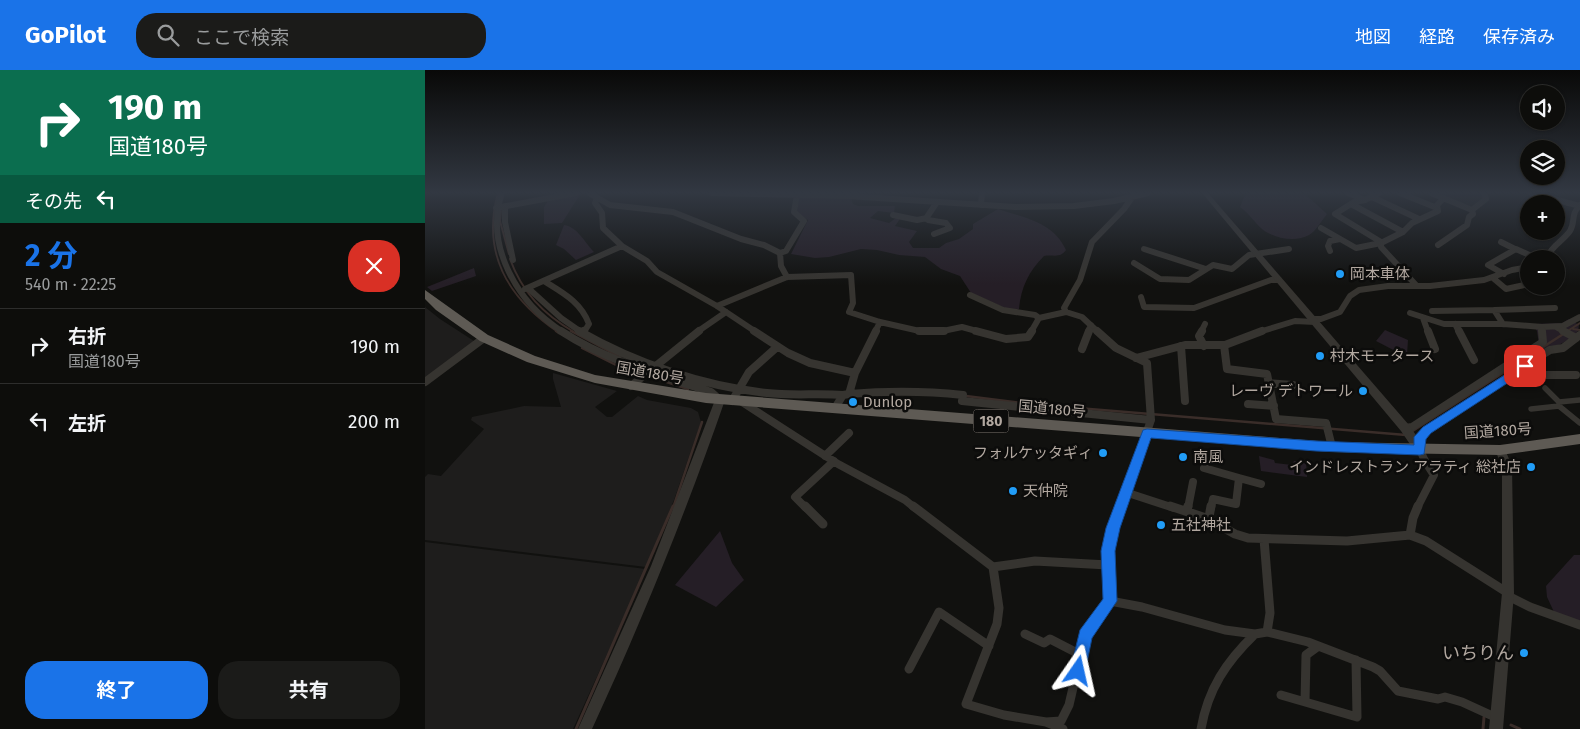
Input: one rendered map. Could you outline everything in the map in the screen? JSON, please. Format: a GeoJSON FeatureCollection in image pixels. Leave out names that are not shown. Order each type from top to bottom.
{"type":"FeatureCollection","features":[{"type":"Feature","properties":{"kind":"highway","name":"国道180号"},"geometry":{"type":"LineString","coordinates":[[425,293],[440,307],[484,338],[531,359],[569,372],[631,386],[835,408],[1147,433],[1330,436],[1420,450],[1500,450],[1580,439]]}},
{"type":"Feature","properties":{"kind":"street"},"geometry":{"type":"LineString","coordinates":[[496,224],[506,270],[523,290],[537,312],[568,335],[615,360],[711,392],[735,396],[767,393],[942,392],[963,395],[962,401],[1151,416]]}},
{"type":"Feature","properties":{"kind":"street"},"geometry":{"type":"LineString","coordinates":[[505,224],[513,260]]}},
{"type":"Feature","properties":{"kind":"street"},"geometry":{"type":"LineString","coordinates":[[602,224],[603,228],[622,246],[642,257],[666,277],[717,306],[777,347],[810,363],[855,373]]}},
{"type":"Feature","properties":{"kind":"street"},"geometry":{"type":"LineString","coordinates":[[703,224],[741,239],[764,245],[780,253],[787,251],[802,224]]}},
{"type":"Feature","properties":{"kind":"street"},"geometry":{"type":"LineString","coordinates":[[933,234],[949,230],[949,225],[941,224]]}},
{"type":"Feature","properties":{"kind":"street"},"geometry":{"type":"LineString","coordinates":[[1066,312],[1064,308],[1080,280],[1092,242],[1110,224]]}},
{"type":"Feature","properties":{"kind":"street"},"geometry":{"type":"LineString","coordinates":[[1231,224],[1408,432],[1420,450],[1433,475],[1419,501],[1410,528],[1411,535]]}},
{"type":"Feature","properties":{"kind":"street"},"geometry":{"type":"LineString","coordinates":[[1350,224],[1381,243],[1381,247],[1416,285]]}},
{"type":"Feature","properties":{"kind":"street"},"geometry":{"type":"LineString","coordinates":[[1388,224],[1403,232]]}},
{"type":"Feature","properties":{"kind":"street"},"geometry":{"type":"LineString","coordinates":[[1321,228],[1356,248],[1381,243],[1403,232],[1411,224]]}},
{"type":"Feature","properties":{"kind":"street"},"geometry":{"type":"LineString","coordinates":[[1438,246],[1467,224]]}},
{"type":"Feature","properties":{"kind":"street"},"geometry":{"type":"LineString","coordinates":[[1551,250],[1577,226]]}},
{"type":"Feature","properties":{"kind":"street"},"geometry":{"type":"LineString","coordinates":[[1330,251],[1328,246],[1330,241],[1340,239]]}},
{"type":"Feature","properties":{"kind":"street"},"geometry":{"type":"LineString","coordinates":[[1501,242],[1520,251]]}},
{"type":"Feature","properties":{"kind":"street"},"geometry":{"type":"LineString","coordinates":[[523,290],[622,246]]}},
{"type":"Feature","properties":{"kind":"street"},"geometry":{"type":"LineString","coordinates":[[1134,263],[1160,279],[1189,280],[1213,265],[1232,269],[1249,255],[1289,248]]}},
{"type":"Feature","properties":{"kind":"street"},"geometry":{"type":"LineString","coordinates":[[1144,249],[1207,269]]}},
{"type":"Feature","properties":{"kind":"street"},"geometry":{"type":"LineString","coordinates":[[1504,274],[1487,264],[1515,249]]}},
{"type":"Feature","properties":{"kind":"street"},"geometry":{"type":"LineString","coordinates":[[780,253],[781,266],[787,277]]}},
{"type":"Feature","properties":{"kind":"street"},"geometry":{"type":"LineString","coordinates":[[1136,358],[1181,346],[1224,345],[1269,328],[1295,321],[1321,319],[1340,312],[1350,296],[1359,290],[1416,285],[1429,286],[1493,278],[1520,270]]}},
{"type":"Feature","properties":{"kind":"street"},"geometry":{"type":"LineString","coordinates":[[717,306],[787,277],[851,275],[853,303],[849,312],[880,322],[929,333],[962,328],[999,339],[1012,339],[1028,337],[1039,318]]}},
{"type":"Feature","properties":{"kind":"street"},"geometry":{"type":"LineString","coordinates":[[1493,278],[1506,289],[1520,286]]}},
{"type":"Feature","properties":{"kind":"street"},"geometry":{"type":"LineString","coordinates":[[1141,297],[1144,307],[1194,308],[1271,280],[1279,280]]}},
{"type":"Feature","properties":{"kind":"street"},"geometry":{"type":"LineString","coordinates":[[544,281],[565,293],[580,305],[586,314],[589,324],[583,333]]}},
{"type":"Feature","properties":{"kind":"street"},"geometry":{"type":"LineString","coordinates":[[523,290],[583,333],[632,358],[650,371],[701,380],[735,396],[825,456],[905,500],[993,567],[999,608],[997,624],[966,704],[1045,726],[1063,729]]}},
{"type":"Feature","properties":{"kind":"street"},"geometry":{"type":"LineString","coordinates":[[970,295],[1003,310],[1035,315],[1039,318],[1066,312],[1082,317],[1116,348],[1147,363],[1151,416],[1147,433],[1113,528],[1108,551],[1110,601],[1085,636],[1069,705],[1061,721],[1045,726]]}},
{"type":"Feature","properties":{"kind":"street"},"geometry":{"type":"LineString","coordinates":[[1432,311],[1555,308]]}},
{"type":"Feature","properties":{"kind":"street"},"geometry":{"type":"LineString","coordinates":[[1494,310],[1503,324]]}},
{"type":"Feature","properties":{"kind":"street"},"geometry":{"type":"LineString","coordinates":[[631,386],[684,341],[726,312]]}},
{"type":"Feature","properties":{"kind":"street"},"geometry":{"type":"LineString","coordinates":[[1410,313],[1435,322],[1542,327],[1569,333]]}},
{"type":"Feature","properties":{"kind":"street"},"geometry":{"type":"LineString","coordinates":[[1569,333],[1563,326],[1580,317]]}},
{"type":"Feature","properties":{"kind":"street"},"geometry":{"type":"LineString","coordinates":[[1423,318],[1435,349]]}},
{"type":"Feature","properties":{"kind":"street"},"geometry":{"type":"LineString","coordinates":[[835,408],[846,394],[880,322]]}},
{"type":"Feature","properties":{"kind":"street"},"geometry":{"type":"LineString","coordinates":[[1204,346],[1199,336],[1205,324]]}},
{"type":"Feature","properties":{"kind":"street"},"geometry":{"type":"LineString","coordinates":[[1455,324],[1474,360]]}},
{"type":"Feature","properties":{"kind":"street"},"geometry":{"type":"LineString","coordinates":[[1082,350],[1091,326]]}},
{"type":"Feature","properties":{"kind":"street"},"geometry":{"type":"LineString","coordinates":[[1522,363],[1543,342],[1542,327]]}},
{"type":"Feature","properties":{"kind":"street"},"geometry":{"type":"LineString","coordinates":[[1408,432],[1412,427],[1474,393],[1522,363],[1551,350],[1563,348],[1569,333]]}},
{"type":"Feature","properties":{"kind":"street"},"geometry":{"type":"LineString","coordinates":[[425,382],[484,338]]}},
{"type":"Feature","properties":{"kind":"street"},"geometry":{"type":"LineString","coordinates":[[1224,345],[1227,369],[1267,374],[1276,419],[1326,423],[1330,436]]}},
{"type":"Feature","properties":{"kind":"street"},"geometry":{"type":"LineString","coordinates":[[1181,346],[1185,401]]}},
{"type":"Feature","properties":{"kind":"street"},"geometry":{"type":"LineString","coordinates":[[585,729],[663,549],[735,396],[749,372],[777,347]]}},
{"type":"Feature","properties":{"kind":"street"},"geometry":{"type":"LineString","coordinates":[[1522,363],[1543,375],[1576,375]]}},
{"type":"Feature","properties":{"kind":"street"},"geometry":{"type":"LineString","coordinates":[[1268,382],[1293,385]]}},
{"type":"Feature","properties":{"kind":"street"},"geometry":{"type":"LineString","coordinates":[[1545,388],[1559,404],[1580,422]]}},
{"type":"Feature","properties":{"kind":"street"},"geometry":{"type":"LineString","coordinates":[[1420,450],[1420,437],[1474,393]]}},
{"type":"Feature","properties":{"kind":"street"},"geometry":{"type":"LineString","coordinates":[[1531,409],[1580,400]]}},
{"type":"Feature","properties":{"kind":"street"},"geometry":{"type":"LineString","coordinates":[[1248,404],[1274,406]]}},
{"type":"Feature","properties":{"kind":"street"},"geometry":{"type":"LineString","coordinates":[[825,456],[849,433]]}},
{"type":"Feature","properties":{"kind":"street"},"geometry":{"type":"LineString","coordinates":[[1110,601],[1142,607],[1225,630],[1255,634],[1267,632],[1317,646],[1380,671],[1398,691],[1438,699],[1445,697],[1462,702],[1496,726],[1508,595],[1507,466],[1500,450]]}},
{"type":"Feature","properties":{"kind":"street"},"geometry":{"type":"LineString","coordinates":[[823,524],[795,497],[834,461]]}},
{"type":"Feature","properties":{"kind":"street"},"geometry":{"type":"LineString","coordinates":[[1204,468],[1261,484]]}},
{"type":"Feature","properties":{"kind":"street"},"geometry":{"type":"LineString","coordinates":[[1206,518],[1209,517],[1213,499],[1236,504],[1239,478]]}},
{"type":"Feature","properties":{"kind":"street"},"geometry":{"type":"LineString","coordinates":[[1187,511],[1193,482]]}},
{"type":"Feature","properties":{"kind":"street"},"geometry":{"type":"LineString","coordinates":[[1125,492],[1206,518],[1235,534],[1248,538],[1347,541],[1411,535],[1426,541],[1508,595],[1530,607],[1580,626]]}},
{"type":"Feature","properties":{"kind":"street"},"geometry":{"type":"LineString","coordinates":[[1264,539],[1269,613],[1267,632]]}},
{"type":"Feature","properties":{"kind":"street"},"geometry":{"type":"LineString","coordinates":[[993,567],[1038,562],[1108,566]]}},
{"type":"Feature","properties":{"kind":"street"},"geometry":{"type":"LineString","coordinates":[[909,669],[939,612],[989,646]]}},
{"type":"Feature","properties":{"kind":"street"},"geometry":{"type":"LineString","coordinates":[[1025,634],[1044,643],[1050,640],[1081,655]]}},
{"type":"Feature","properties":{"kind":"street"},"geometry":{"type":"LineString","coordinates":[[1201,729],[1206,704],[1224,666],[1234,653],[1255,634]]}},
{"type":"Feature","properties":{"kind":"street"},"geometry":{"type":"LineString","coordinates":[[1305,702],[1306,655],[1317,646]]}},
{"type":"Feature","properties":{"kind":"street"},"geometry":{"type":"LineString","coordinates":[[1281,695],[1357,717],[1356,660]]}},
{"type":"Feature","properties":{"kind":"shaded area"},"geometry":{"type":"Polygon","coordinates":[[[806,224],[897,224],[895,226],[917,231],[909,242],[913,248],[939,248],[946,243],[959,239],[973,229],[973,224],[1040,224],[1054,233],[1066,250],[1058,255],[1044,256],[1039,262],[1027,280],[1019,309],[1016,311],[971,293],[960,276],[941,269],[925,257],[861,249],[829,257],[815,258],[791,254],[806,224]]]}},
{"type":"Feature","properties":{"kind":"shaded area"},"geometry":{"type":"Polygon","coordinates":[[[1257,224],[1319,224],[1312,233],[1297,239],[1278,237],[1262,229],[1257,224]]]}},
{"type":"Feature","properties":{"kind":"shaded area"},"geometry":{"type":"Polygon","coordinates":[[[564,225],[577,232],[594,252],[576,260],[564,249],[556,245],[564,225]]]}},
{"type":"Feature","properties":{"kind":"shaded area"},"geometry":{"type":"Polygon","coordinates":[[[474,268],[476,276],[432,291],[427,287],[474,268]]]}},
{"type":"Feature","properties":{"kind":"shaded area"},"geometry":{"type":"Polygon","coordinates":[[[425,307],[474,341],[425,380],[425,307]]]}},
{"type":"Feature","properties":{"kind":"shaded area"},"geometry":{"type":"Polygon","coordinates":[[[1569,319],[1579,325],[1578,331],[1575,334],[1559,345],[1546,350],[1539,345],[1537,331],[1532,324],[1562,323],[1569,319]]]}},
{"type":"Feature","properties":{"kind":"shaded area"},"geometry":{"type":"Polygon","coordinates":[[[1385,330],[1408,340],[1407,355],[1405,356],[1376,341],[1385,330]]]}},
{"type":"Feature","properties":{"kind":"shaded area"},"geometry":{"type":"Polygon","coordinates":[[[553,373],[617,391],[595,407],[607,417],[612,417],[638,396],[647,400],[691,408],[698,412],[701,422],[674,500],[646,567],[425,540],[425,477],[428,474],[441,476],[484,429],[471,420],[472,417],[524,406],[561,407],[553,373]]]}},
{"type":"Feature","properties":{"kind":"shaded area"},"geometry":{"type":"Polygon","coordinates":[[[1259,456],[1274,460],[1275,463],[1292,465],[1294,461],[1306,461],[1307,477],[1261,471],[1259,456]]]}},
{"type":"Feature","properties":{"kind":"shaded area"},"geometry":{"type":"Polygon","coordinates":[[[720,531],[732,563],[744,580],[716,607],[675,585],[720,531]]]}},
{"type":"Feature","properties":{"kind":"shaded area"},"geometry":{"type":"Polygon","coordinates":[[[425,542],[646,569],[573,729],[425,729],[425,542]]]}},
{"type":"Feature","properties":{"kind":"shaded area"},"geometry":{"type":"Polygon","coordinates":[[[1574,555],[1580,555],[1580,623],[1554,612],[1547,597],[1546,586],[1574,555]]]}},
{"type":"Feature","properties":{"kind":"waterway"},"geometry":{"type":"LineString","coordinates":[[494,224],[493,236],[496,255],[503,273],[525,305],[558,332]]}},
{"type":"Feature","properties":{"kind":"waterway"},"geometry":{"type":"LineString","coordinates":[[501,224],[509,254]]}},
{"type":"Feature","properties":{"kind":"waterway"},"geometry":{"type":"LineString","coordinates":[[510,259],[527,292],[543,310],[574,332]]}},
{"type":"Feature","properties":{"kind":"waterway"},"geometry":{"type":"LineString","coordinates":[[1566,332],[1580,323]]}},
{"type":"Feature","properties":{"kind":"waterway"},"geometry":{"type":"LineString","coordinates":[[1573,329],[1580,330]]}},
{"type":"Feature","properties":{"kind":"waterway"},"geometry":{"type":"LineString","coordinates":[[571,331],[620,357]]}},
{"type":"Feature","properties":{"kind":"waterway"},"geometry":{"type":"LineString","coordinates":[[1411,432],[1568,331]]}},
{"type":"Feature","properties":{"kind":"waterway"},"geometry":{"type":"LineString","coordinates":[[582,348],[618,366],[688,389]]}},
{"type":"Feature","properties":{"kind":"waterway"},"geometry":{"type":"LineString","coordinates":[[966,396],[1029,404],[1406,435]]}},
{"type":"Feature","properties":{"kind":"waterway"},"geometry":{"type":"LineString","coordinates":[[673,508],[702,422]]}},
{"type":"Feature","properties":{"kind":"waterway"},"geometry":{"type":"LineString","coordinates":[[576,729],[673,506]]}},
{"type":"Feature","properties":{"kind":"waterway"},"geometry":{"type":"LineString","coordinates":[[1483,729],[1484,717]]}},
{"type":"Feature","properties":{"kind":"waterway"},"geometry":{"type":"LineString","coordinates":[[1511,725],[1520,729]]}},
{"type":"Feature","properties":{"kind":"place","name":"岡本車体"},"geometry":{"type":"Point","coordinates":[1340,274]}},
{"type":"Feature","properties":{"kind":"place","name":"村木モータース"},"geometry":{"type":"Point","coordinates":[1320,356]}},
{"type":"Feature","properties":{"kind":"place","name":"レーヴ デトワール"},"geometry":{"type":"Point","coordinates":[1363,391]}},
{"type":"Feature","properties":{"kind":"place","name":"Dunlop"},"geometry":{"type":"Point","coordinates":[853,402]}},
{"type":"Feature","properties":{"kind":"place","name":"フォルケッタギィ"},"geometry":{"type":"Point","coordinates":[1103,453]}},
{"type":"Feature","properties":{"kind":"place","name":"南風"},"geometry":{"type":"Point","coordinates":[1183,457]}},
{"type":"Feature","properties":{"kind":"place","name":"インドレストラン アラティ 総社店"},"geometry":{"type":"Point","coordinates":[1531,467]}},
{"type":"Feature","properties":{"kind":"place","name":"天仲院"},"geometry":{"type":"Point","coordinates":[1013,491]}},
{"type":"Feature","properties":{"kind":"place","name":"五社神社"},"geometry":{"type":"Point","coordinates":[1161,525]}},
{"type":"Feature","properties":{"kind":"place","name":"いちりん"},"geometry":{"type":"Point","coordinates":[1524,653]}},
{"type":"Feature","properties":{"kind":"route"},"geometry":{"type":"LineString","coordinates":[[1078,671],[1085,636],[1110,601],[1108,551],[1113,528],[1142,442],[1147,433],[1282,444],[1420,450],[1420,437],[1427,430],[1525,366]]}}]}
